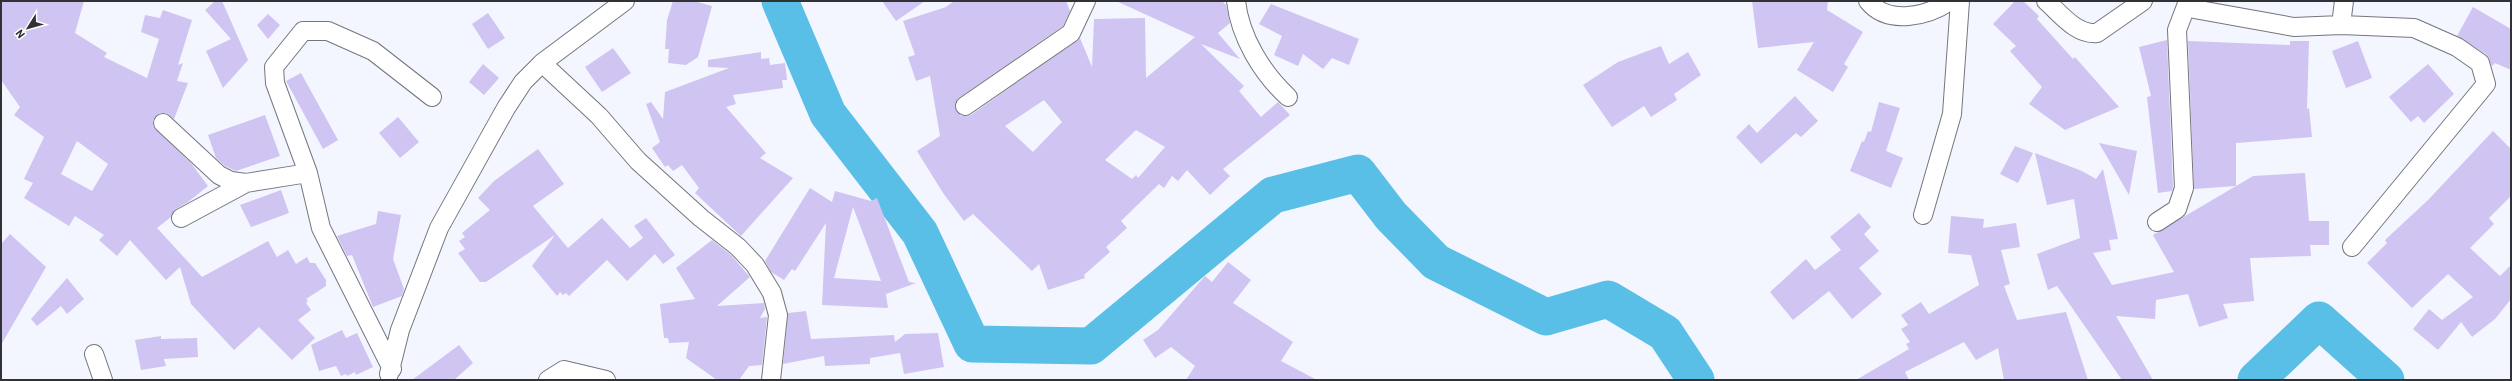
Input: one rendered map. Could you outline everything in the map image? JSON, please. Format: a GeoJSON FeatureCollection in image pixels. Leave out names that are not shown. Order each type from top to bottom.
{"type":"FeatureCollection","features":[{"type":"Feature","properties":{"kind":"street"},"geometry":{"type":"LineString","coordinates":[[389,375],[400,330],[439,228],[506,108],[523,82],[542,63],[625,1]]}},
{"type":"Feature","properties":{"kind":"street"},"geometry":{"type":"LineString","coordinates":[[965,106],[1071,33],[1086,1]]}},
{"type":"Feature","properties":{"kind":"street"},"geometry":{"type":"LineString","coordinates":[[1236,1],[1238,18],[1268,79],[1288,97]]}},
{"type":"Feature","properties":{"kind":"street"},"geometry":{"type":"LineString","coordinates":[[1868,1],[1878,12],[1906,17],[1935,11],[1950,1]]}},
{"type":"Feature","properties":{"kind":"street"},"geometry":{"type":"LineString","coordinates":[[1923,215],[1952,114],[1960,1]]}},
{"type":"Feature","properties":{"kind":"street"},"geometry":{"type":"LineString","coordinates":[[2046,1],[2072,24],[2090,34],[2097,33],[2143,1]]}},
{"type":"Feature","properties":{"kind":"street"},"geometry":{"type":"LineString","coordinates":[[2188,1],[2194,9],[2294,27],[2341,25],[2414,28],[2457,47],[2480,63],[2486,84],[2352,247]]}},
{"type":"Feature","properties":{"kind":"street"},"geometry":{"type":"LineString","coordinates":[[2157,222],[2176,209],[2184,188],[2177,30],[2188,1]]}},
{"type":"Feature","properties":{"kind":"street"},"geometry":{"type":"LineString","coordinates":[[2341,25],[2344,1]]}},
{"type":"Feature","properties":{"kind":"street"},"geometry":{"type":"LineString","coordinates":[[389,375],[383,354],[321,228],[308,173],[275,83],[274,67],[303,31],[328,31],[373,51],[432,97]]}},
{"type":"Feature","properties":{"kind":"street"},"geometry":{"type":"LineString","coordinates":[[542,63],[599,116],[638,161],[701,218],[738,247],[755,265],[772,293],[778,315],[770,380]]}},
{"type":"Feature","properties":{"kind":"street"},"geometry":{"type":"LineString","coordinates":[[162,123],[219,175],[231,181],[246,183],[308,173]]}},
{"type":"Feature","properties":{"kind":"street"},"geometry":{"type":"LineString","coordinates":[[181,218],[246,183]]}},
{"type":"Feature","properties":{"kind":"street"},"geometry":{"type":"LineString","coordinates":[[94,354],[103,380]]}},
{"type":"Feature","properties":{"kind":"street"},"geometry":{"type":"LineString","coordinates":[[548,380],[564,370],[606,380]]}},
{"type":"Feature","properties":{"kind":"building"},"geometry":{"type":"Polygon","coordinates":[[[1,1],[84,1],[75,33],[107,53],[104,57],[147,78],[159,39],[141,32],[145,15],[160,18],[163,10],[192,20],[178,65],[183,63],[177,81],[188,83],[174,119],[166,113],[160,113],[153,120],[153,126],[191,163],[208,186],[188,202],[176,209],[171,217],[157,228],[202,277],[268,241],[277,257],[288,250],[296,264],[307,257],[310,263],[315,263],[326,280],[326,286],[306,299],[308,301],[306,303],[311,310],[298,320],[315,338],[292,360],[259,327],[234,350],[191,304],[180,267],[166,280],[130,240],[117,256],[99,240],[104,235],[75,216],[69,226],[24,198],[33,183],[24,179],[44,137],[14,115],[20,107],[1,80],[1,1]],[[77,141],[61,174],[92,191],[108,164],[77,141]]]}},
{"type":"Feature","properties":{"kind":"building"},"geometry":{"type":"Polygon","coordinates":[[[215,1],[222,1],[248,60],[223,88],[206,51],[231,39],[205,10],[215,1]]]}},
{"type":"Feature","properties":{"kind":"building"},"geometry":{"type":"Polygon","coordinates":[[[673,1],[694,1],[712,6],[698,57],[686,65],[668,63],[669,49],[665,49],[667,20],[673,1]]]}},
{"type":"Feature","properties":{"kind":"building"},"geometry":{"type":"Polygon","coordinates":[[[882,1],[925,1],[896,21],[882,1]]]}},
{"type":"Feature","properties":{"kind":"building"},"geometry":{"type":"Polygon","coordinates":[[[954,1],[1066,1],[1070,11],[1063,26],[959,98],[955,107],[961,116],[971,115],[1080,38],[1092,67],[1094,19],[1145,18],[1146,78],[1195,37],[1116,1],[1222,1],[1226,5],[1230,23],[1218,33],[1240,59],[1201,44],[1244,86],[1239,91],[1261,117],[1278,102],[1290,115],[1223,169],[1230,176],[1210,195],[1187,170],[1178,181],[1172,176],[1164,188],[1159,184],[1121,221],[1127,228],[1106,247],[1110,252],[1084,275],[1085,278],[1048,290],[1039,264],[1032,271],[973,214],[964,221],[943,193],[917,151],[940,136],[930,76],[916,81],[908,57],[915,55],[903,21],[946,7],[954,1]],[[1044,100],[1005,126],[1033,152],[1062,122],[1044,100]],[[1136,130],[1105,160],[1132,179],[1136,175],[1138,178],[1165,147],[1136,130]]]}},
{"type":"Feature","properties":{"kind":"building"},"geometry":{"type":"Polygon","coordinates":[[[1752,1],[1828,1],[1827,10],[1863,32],[1844,64],[1848,67],[1833,92],[1797,70],[1814,42],[1758,48],[1752,1]]]}},
{"type":"Feature","properties":{"kind":"building"},"geometry":{"type":"Polygon","coordinates":[[[2015,1],[2023,1],[2039,16],[2037,19],[2073,59],[2075,57],[2119,107],[2065,130],[2029,104],[2042,87],[2010,51],[2016,46],[1993,24],[2015,1]]]}},
{"type":"Feature","properties":{"kind":"building"},"geometry":{"type":"Polygon","coordinates":[[[1271,4],[1359,39],[1349,65],[1332,58],[1323,69],[1303,54],[1298,66],[1274,55],[1282,36],[1259,24],[1271,4]]]}},
{"type":"Feature","properties":{"kind":"building"},"geometry":{"type":"Polygon","coordinates":[[[2473,7],[2511,29],[2511,70],[2495,63],[2492,66],[2486,54],[2457,36],[2473,7]]]}},
{"type":"Feature","properties":{"kind":"building"},"geometry":{"type":"Polygon","coordinates":[[[488,13],[505,38],[488,49],[472,24],[488,13]]]}},
{"type":"Feature","properties":{"kind":"building"},"geometry":{"type":"Polygon","coordinates":[[[268,14],[280,25],[268,39],[257,25],[268,14]]]}},
{"type":"Feature","properties":{"kind":"building"},"geometry":{"type":"Polygon","coordinates":[[[2167,40],[2173,187],[2172,191],[2158,193],[2147,97],[2151,96],[2139,47],[2167,40]]]}},
{"type":"Feature","properties":{"kind":"building"},"geometry":{"type":"Polygon","coordinates":[[[2188,41],[2290,45],[2290,41],[2309,41],[2307,109],[2309,108],[2312,137],[2236,143],[2236,186],[2194,189],[2188,41]]]}},
{"type":"Feature","properties":{"kind":"building"},"geometry":{"type":"Polygon","coordinates":[[[2358,41],[2372,78],[2346,88],[2332,51],[2358,41]]]}},
{"type":"Feature","properties":{"kind":"building"},"geometry":{"type":"Polygon","coordinates":[[[1661,46],[1669,64],[1688,52],[1701,75],[1674,94],[1677,100],[1651,117],[1644,106],[1612,127],[1583,85],[1618,62],[1661,46]]]}},
{"type":"Feature","properties":{"kind":"building"},"geometry":{"type":"Polygon","coordinates":[[[613,48],[631,73],[602,92],[585,67],[613,48]]]}},
{"type":"Feature","properties":{"kind":"building"},"geometry":{"type":"Polygon","coordinates":[[[761,52],[761,59],[769,58],[770,65],[785,63],[787,80],[782,80],[783,88],[733,95],[736,104],[726,107],[766,153],[760,158],[793,178],[741,236],[695,193],[699,188],[682,165],[673,171],[668,165],[665,167],[652,148],[660,142],[646,104],[651,102],[663,119],[665,92],[729,68],[708,67],[708,60],[761,52]]]}},
{"type":"Feature","properties":{"kind":"building"},"geometry":{"type":"Polygon","coordinates":[[[483,64],[499,78],[484,95],[469,82],[483,64]]]}},
{"type":"Feature","properties":{"kind":"building"},"geometry":{"type":"Polygon","coordinates":[[[2428,64],[2454,94],[2424,123],[2418,116],[2411,122],[2389,97],[2428,64]]]}},
{"type":"Feature","properties":{"kind":"building"},"geometry":{"type":"Polygon","coordinates":[[[301,73],[338,140],[323,149],[286,81],[301,73]]]}},
{"type":"Feature","properties":{"kind":"building"},"geometry":{"type":"Polygon","coordinates":[[[1795,96],[1818,121],[1801,137],[1796,133],[1761,164],[1736,137],[1749,124],[1757,133],[1795,96]]]}},
{"type":"Feature","properties":{"kind":"building"},"geometry":{"type":"Polygon","coordinates":[[[1879,102],[1900,108],[1886,151],[1903,158],[1891,188],[1850,171],[1862,141],[1864,142],[1868,131],[1871,132],[1879,102]]]}},
{"type":"Feature","properties":{"kind":"building"},"geometry":{"type":"Polygon","coordinates":[[[265,115],[280,156],[236,171],[225,166],[216,158],[208,135],[265,115]]]}},
{"type":"Feature","properties":{"kind":"building"},"geometry":{"type":"Polygon","coordinates":[[[398,117],[419,142],[400,158],[379,133],[398,117]]]}},
{"type":"Feature","properties":{"kind":"building"},"geometry":{"type":"Polygon","coordinates":[[[2493,131],[2511,149],[2511,196],[2489,218],[2494,224],[2470,248],[2500,276],[2511,265],[2511,299],[2495,319],[2472,337],[2461,322],[2438,350],[2413,329],[2429,309],[2442,320],[2473,297],[2448,274],[2412,308],[2367,263],[2387,243],[2385,240],[2428,200],[2493,131]]]}},
{"type":"Feature","properties":{"kind":"building"},"geometry":{"type":"Polygon","coordinates":[[[2099,143],[2137,151],[2129,195],[2099,143]]]}},
{"type":"Feature","properties":{"kind":"building"},"geometry":{"type":"Polygon","coordinates":[[[2015,146],[2033,153],[2018,183],[2000,174],[2015,146]]]}},
{"type":"Feature","properties":{"kind":"building"},"geometry":{"type":"Polygon","coordinates":[[[538,149],[564,184],[533,206],[568,248],[602,218],[630,248],[643,238],[634,226],[646,218],[675,255],[663,264],[655,254],[627,281],[607,260],[569,296],[566,293],[563,295],[560,292],[557,296],[532,266],[555,235],[486,282],[480,282],[458,253],[465,249],[459,241],[465,237],[462,233],[490,210],[478,198],[494,181],[538,149]]]}},
{"type":"Feature","properties":{"kind":"building"},"geometry":{"type":"Polygon","coordinates":[[[2035,153],[2082,171],[2096,179],[2103,169],[2118,239],[2109,240],[2111,250],[2093,253],[2112,285],[2174,272],[2153,235],[2253,176],[2305,173],[2309,221],[2329,221],[2329,245],[2310,245],[2311,256],[2250,258],[2254,301],[2223,304],[2228,318],[2199,327],[2188,294],[2156,300],[2155,319],[2116,316],[2153,380],[2122,380],[2057,286],[2048,290],[2037,254],[2080,238],[2074,199],[2047,205],[2035,153]]]}},
{"type":"Feature","properties":{"kind":"building"},"geometry":{"type":"Polygon","coordinates":[[[810,188],[832,202],[835,191],[871,201],[877,198],[909,282],[916,283],[886,294],[888,308],[822,305],[826,223],[795,271],[792,269],[784,280],[771,272],[765,261],[810,188]],[[853,207],[834,278],[881,281],[853,207]]]}},
{"type":"Feature","properties":{"kind":"building"},"geometry":{"type":"Polygon","coordinates":[[[281,190],[289,213],[251,227],[240,205],[281,190]]]}},
{"type":"Feature","properties":{"kind":"building"},"geometry":{"type":"Polygon","coordinates":[[[378,211],[401,215],[393,259],[404,289],[402,296],[373,307],[352,255],[347,256],[337,236],[376,224],[378,211]]]}},
{"type":"Feature","properties":{"kind":"building"},"geometry":{"type":"Polygon","coordinates":[[[1859,213],[1871,227],[1864,234],[1879,251],[1859,268],[1882,294],[1852,319],[1829,291],[1793,320],[1770,292],[1806,259],[1815,270],[1841,250],[1830,237],[1859,213]]]}},
{"type":"Feature","properties":{"kind":"building"},"geometry":{"type":"Polygon","coordinates":[[[1951,216],[1984,219],[1983,228],[2016,223],[2020,247],[2001,250],[2010,284],[2004,286],[2017,320],[2066,312],[2088,380],[2004,380],[1998,348],[1976,360],[1964,342],[1905,372],[1909,380],[1856,380],[1909,349],[1906,344],[1910,342],[1901,329],[1908,325],[1901,315],[1921,302],[1929,314],[1979,285],[1971,255],[1948,253],[1951,216]]]}},
{"type":"Feature","properties":{"kind":"building"},"geometry":{"type":"Polygon","coordinates":[[[10,234],[46,267],[1,345],[1,244],[10,234]]]}},
{"type":"Feature","properties":{"kind":"building"},"geometry":{"type":"Polygon","coordinates":[[[712,240],[731,255],[750,277],[717,306],[764,303],[765,309],[760,318],[767,317],[762,365],[749,366],[739,380],[717,380],[686,358],[689,342],[669,343],[668,338],[664,338],[660,304],[695,299],[676,268],[712,240]]]}},
{"type":"Feature","properties":{"kind":"building"},"geometry":{"type":"Polygon","coordinates":[[[1228,262],[1251,280],[1233,303],[1293,342],[1281,361],[1317,380],[1186,380],[1195,366],[1171,347],[1155,358],[1143,340],[1158,330],[1205,276],[1212,282],[1228,262]]]}},
{"type":"Feature","properties":{"kind":"building"},"geometry":{"type":"Polygon","coordinates":[[[67,278],[84,299],[67,314],[61,306],[37,326],[31,319],[67,278]]]}},
{"type":"Feature","properties":{"kind":"building"},"geometry":{"type":"Polygon","coordinates":[[[806,311],[811,339],[894,335],[895,342],[905,334],[938,333],[944,367],[904,374],[900,353],[870,358],[870,364],[825,366],[824,356],[783,364],[788,313],[806,311]]]}},
{"type":"Feature","properties":{"kind":"building"},"geometry":{"type":"Polygon","coordinates":[[[342,330],[346,338],[357,333],[373,367],[356,375],[355,372],[347,376],[346,374],[341,376],[336,366],[319,371],[311,345],[342,330]]]}},
{"type":"Feature","properties":{"kind":"building"},"geometry":{"type":"Polygon","coordinates":[[[161,336],[161,339],[197,338],[198,357],[164,359],[166,366],[141,370],[135,340],[161,336]]]}},
{"type":"Feature","properties":{"kind":"building"},"geometry":{"type":"Polygon","coordinates":[[[459,345],[473,363],[454,380],[412,380],[459,345]]]}},
{"type":"Feature","properties":{"kind":"waterway"},"geometry":{"type":"LineString","coordinates":[[780,1],[828,114],[920,233],[972,344],[1091,346],[1273,195],[1358,173],[1391,216],[1436,262],[1546,317],[1608,299],[1665,333],[1696,380]]}},
{"type":"Feature","properties":{"kind":"waterway"},"geometry":{"type":"LineString","coordinates":[[2256,380],[2319,320],[2386,380]]}}]}
